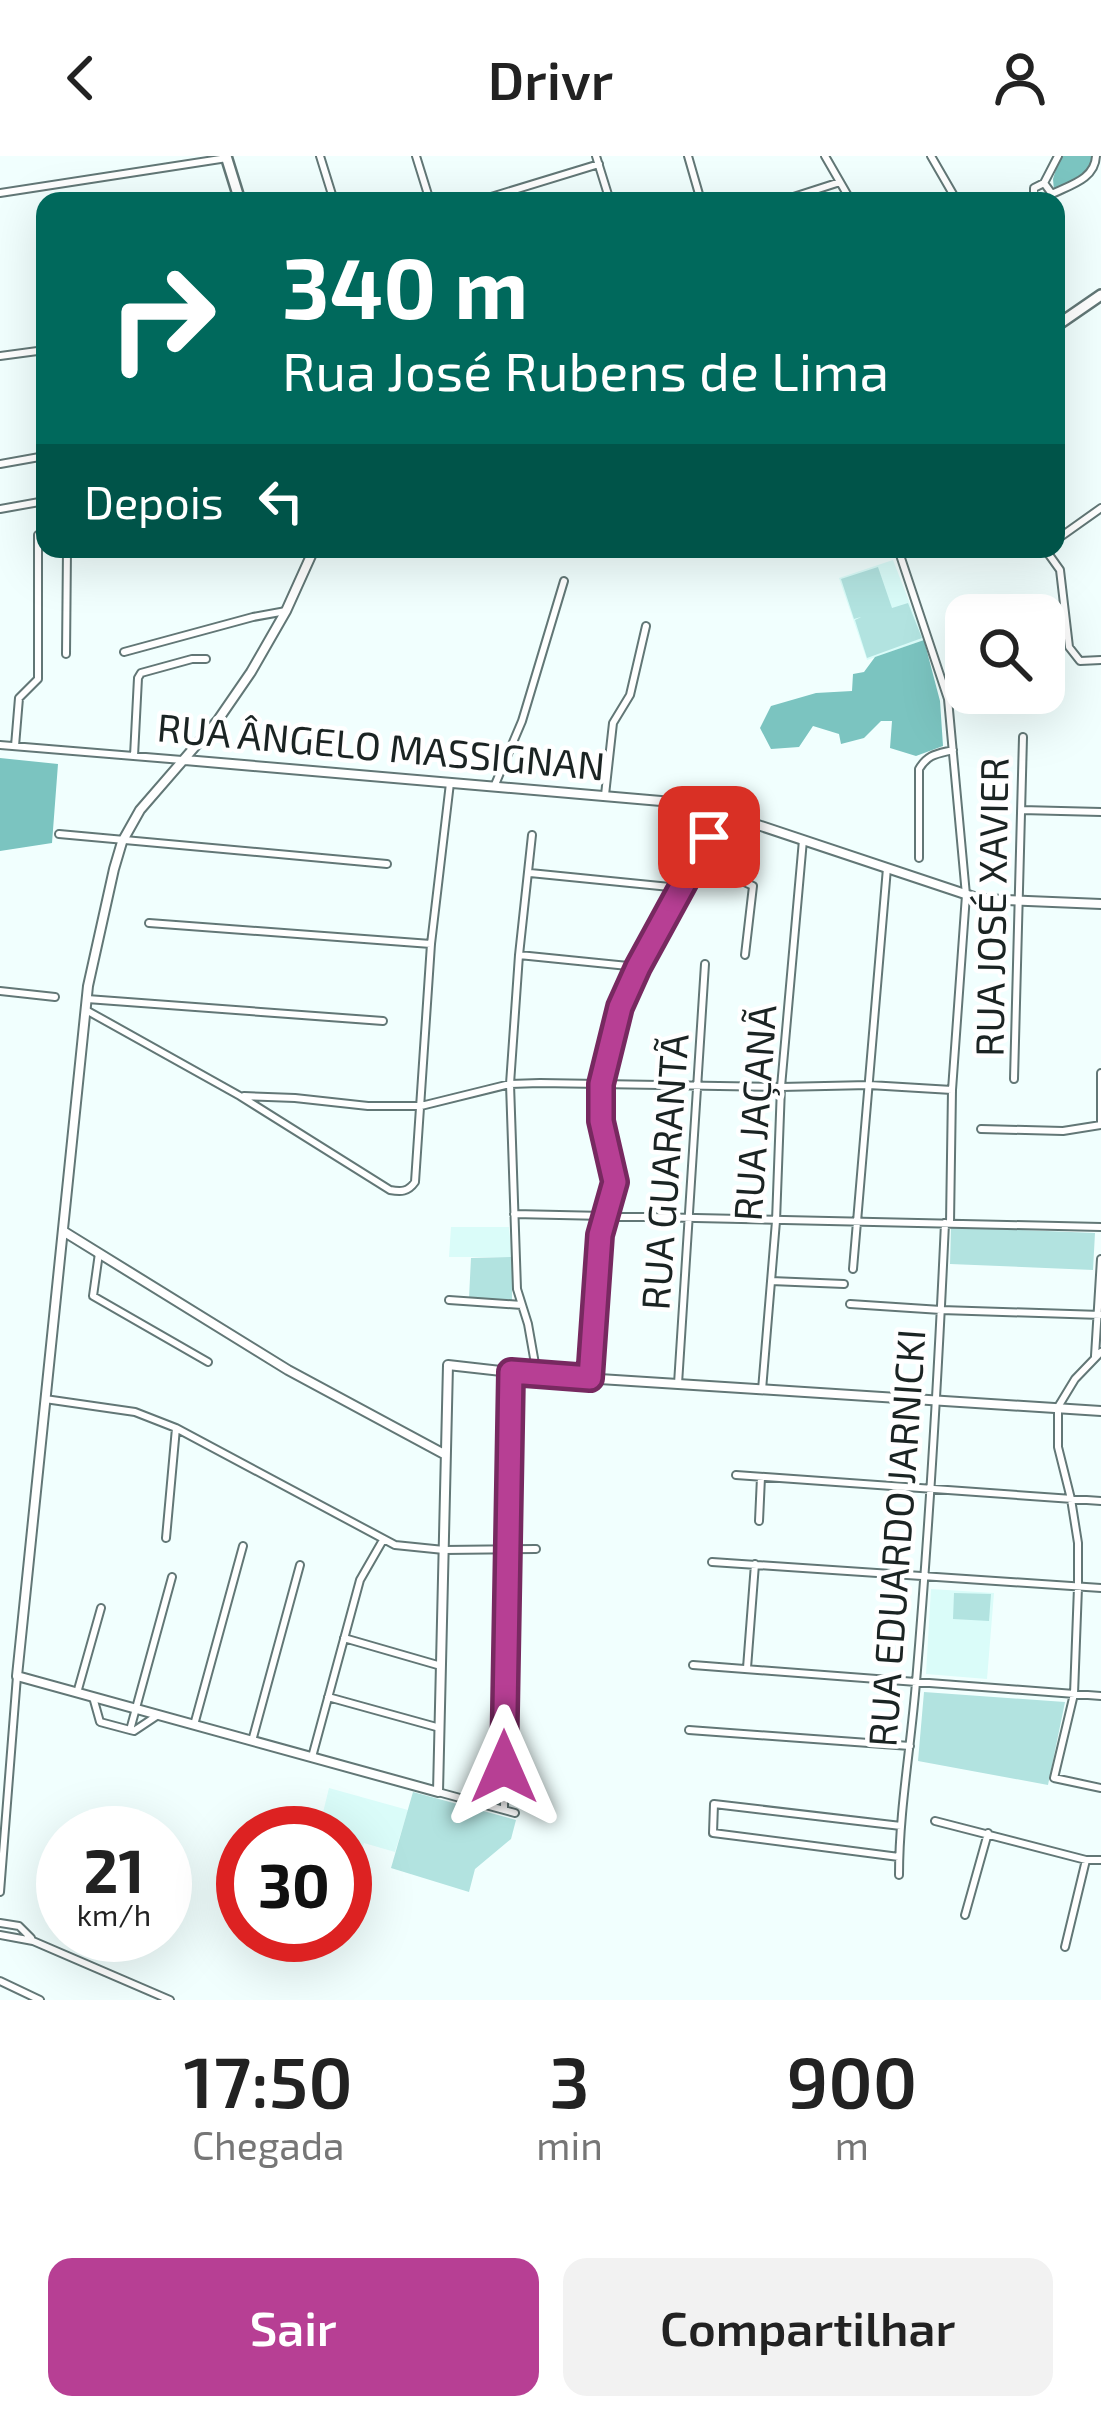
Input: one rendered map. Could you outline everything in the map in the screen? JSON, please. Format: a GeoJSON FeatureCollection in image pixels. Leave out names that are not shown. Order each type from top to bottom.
{"type":"FeatureCollection","features":[{"type":"Feature","properties":{"kind":"main road"},"geometry":{"type":"LineString","coordinates":[[226,157],[237,192]]}},
{"type":"Feature","properties":{"kind":"main road"},"geometry":{"type":"LineString","coordinates":[[1065,320],[1101,295]]}},
{"type":"Feature","properties":{"kind":"street"},"geometry":{"type":"LineString","coordinates":[[320,156],[331,192]]}},
{"type":"Feature","properties":{"kind":"street"},"geometry":{"type":"LineString","coordinates":[[416,156],[427,192]]}},
{"type":"Feature","properties":{"kind":"street"},"geometry":{"type":"LineString","coordinates":[[688,156],[698,192]]}},
{"type":"Feature","properties":{"kind":"street"},"geometry":{"type":"LineString","coordinates":[[825,156],[846,192]]}},
{"type":"Feature","properties":{"kind":"street"},"geometry":{"type":"LineString","coordinates":[[931,156],[952,192]]}},
{"type":"Feature","properties":{"kind":"street"},"geometry":{"type":"LineString","coordinates":[[1035,192],[1058,156]]}},
{"type":"Feature","properties":{"kind":"street"},"geometry":{"type":"LineString","coordinates":[[1056,192],[1089,175],[1096,156]]}},
{"type":"Feature","properties":{"kind":"street"},"geometry":{"type":"LineString","coordinates":[[0,193],[226,157]]}},
{"type":"Feature","properties":{"kind":"street"},"geometry":{"type":"LineString","coordinates":[[504,192],[597,160],[607,192]]}},
{"type":"Feature","properties":{"kind":"street"},"geometry":{"type":"LineString","coordinates":[[809,192],[840,182]]}},
{"type":"Feature","properties":{"kind":"street"},"geometry":{"type":"LineString","coordinates":[[1044,183],[1051,192]]}},
{"type":"Feature","properties":{"kind":"street"},"geometry":{"type":"LineString","coordinates":[[0,356],[36,351]]}},
{"type":"Feature","properties":{"kind":"street"},"geometry":{"type":"LineString","coordinates":[[0,464],[36,458]]}},
{"type":"Feature","properties":{"kind":"street"},"geometry":{"type":"LineString","coordinates":[[0,509],[36,503]]}},
{"type":"Feature","properties":{"kind":"street"},"geometry":{"type":"LineString","coordinates":[[1065,534],[1101,508]]}},
{"type":"Feature","properties":{"kind":"street"},"geometry":{"type":"LineString","coordinates":[[15,746],[19,698],[38,679],[38,558]]}},
{"type":"Feature","properties":{"kind":"street"},"geometry":{"type":"LineString","coordinates":[[67,558],[67,654]]}},
{"type":"Feature","properties":{"kind":"street"},"geometry":{"type":"LineString","coordinates":[[0,1892],[16,1676],[93,958],[122,842],[140,810],[233,699],[286,611],[310,558]]}},
{"type":"Feature","properties":{"kind":"street","name":"RUA EDUARDO JARNICKI"},"geometry":{"type":"LineString","coordinates":[[899,1875],[937,1399],[966,895],[948,699],[901,558]]}},
{"type":"Feature","properties":{"kind":"street"},"geometry":{"type":"LineString","coordinates":[[1051,558],[1060,570],[1069,647],[1080,661],[1101,660]]}},
{"type":"Feature","properties":{"kind":"street"},"geometry":{"type":"LineString","coordinates":[[494,787],[522,721],[564,581]]}},
{"type":"Feature","properties":{"kind":"street"},"geometry":{"type":"LineString","coordinates":[[124,652],[286,611]]}},
{"type":"Feature","properties":{"kind":"street"},"geometry":{"type":"LineString","coordinates":[[605,796],[613,723],[630,695],[646,626]]}},
{"type":"Feature","properties":{"kind":"street"},"geometry":{"type":"LineString","coordinates":[[134,756],[141,673],[206,659]]}},
{"type":"Feature","properties":{"kind":"street","name":"RUA JOSÉ XAVIER"},"geometry":{"type":"LineString","coordinates":[[1014,1079],[1023,737]]}},
{"type":"Feature","properties":{"kind":"street","name":"RUA ÂNGELO MASSIGNAN"},"geometry":{"type":"LineString","coordinates":[[0,745],[685,803],[980,899],[1101,904]]}},
{"type":"Feature","properties":{"kind":"street"},"geometry":{"type":"LineString","coordinates":[[920,858],[919,769],[932,754],[953,750]]}},
{"type":"Feature","properties":{"kind":"street"},"geometry":{"type":"LineString","coordinates":[[86,1004],[390,1190],[410,1189],[415,1182],[431,944],[450,783]]}},
{"type":"Feature","properties":{"kind":"street"},"geometry":{"type":"LineString","coordinates":[[1021,810],[1101,812]]}},
{"type":"Feature","properties":{"kind":"street"},"geometry":{"type":"LineString","coordinates":[[590,1378],[600,1235],[615,1182],[601,1121],[601,1084],[620,1007],[722,813]]}},
{"type":"Feature","properties":{"kind":"street"},"geometry":{"type":"LineString","coordinates":[[59,834],[387,864]]}},
{"type":"Feature","properties":{"kind":"street"},"geometry":{"type":"LineString","coordinates":[[532,835],[510,1084],[517,1288],[537,1375]]}},
{"type":"Feature","properties":{"kind":"street","name":"RUA JAÇANÃ"},"geometry":{"type":"LineString","coordinates":[[762,1390],[803,840]]}},
{"type":"Feature","properties":{"kind":"street"},"geometry":{"type":"LineString","coordinates":[[696,860],[753,886],[745,955]]}},
{"type":"Feature","properties":{"kind":"street"},"geometry":{"type":"LineString","coordinates":[[853,1268],[886,868]]}},
{"type":"Feature","properties":{"kind":"street"},"geometry":{"type":"LineString","coordinates":[[530,873],[680,888]]}},
{"type":"Feature","properties":{"kind":"street"},"geometry":{"type":"LineString","coordinates":[[149,923],[431,944]]}},
{"type":"Feature","properties":{"kind":"street"},"geometry":{"type":"LineString","coordinates":[[519,955],[638,967]]}},
{"type":"Feature","properties":{"kind":"street","name":"RUA GUARANTÃ"},"geometry":{"type":"LineString","coordinates":[[678,1384],[705,964]]}},
{"type":"Feature","properties":{"kind":"street"},"geometry":{"type":"LineString","coordinates":[[0,991],[55,997]]}},
{"type":"Feature","properties":{"kind":"street"},"geometry":{"type":"LineString","coordinates":[[86,1004],[383,1021]]}},
{"type":"Feature","properties":{"kind":"street"},"geometry":{"type":"LineString","coordinates":[[981,1129],[1101,1127],[1101,1073]]}},
{"type":"Feature","properties":{"kind":"street"},"geometry":{"type":"LineString","coordinates":[[240,1096],[421,1106],[510,1084],[869,1085],[952,1090]]}},
{"type":"Feature","properties":{"kind":"street"},"geometry":{"type":"LineString","coordinates":[[514,1214],[1101,1227]]}},
{"type":"Feature","properties":{"kind":"street"},"geometry":{"type":"LineString","coordinates":[[63,1231],[288,1370],[444,1454]]}},
{"type":"Feature","properties":{"kind":"street"},"geometry":{"type":"LineString","coordinates":[[99,1253],[93,1296],[208,1362]]}},
{"type":"Feature","properties":{"kind":"street"},"geometry":{"type":"LineString","coordinates":[[1101,1259],[1098,1354],[1058,1407],[1058,1447],[1078,1544],[1078,1587],[1074,1694],[1054,1778],[1101,1788]]}},
{"type":"Feature","properties":{"kind":"street"},"geometry":{"type":"LineString","coordinates":[[771,1281],[844,1284]]}},
{"type":"Feature","properties":{"kind":"street"},"geometry":{"type":"LineString","coordinates":[[449,1300],[522,1305]]}},
{"type":"Feature","properties":{"kind":"street"},"geometry":{"type":"LineString","coordinates":[[850,1304],[1100,1315]]}},
{"type":"Feature","properties":{"kind":"street"},"geometry":{"type":"LineString","coordinates":[[438,1792],[448,1365],[537,1375],[1101,1411]]}},
{"type":"Feature","properties":{"kind":"street"},"geometry":{"type":"LineString","coordinates":[[504,1810],[511,1372]]}},
{"type":"Feature","properties":{"kind":"street"},"geometry":{"type":"LineString","coordinates":[[45,1399],[120,1409],[176,1428],[383,1540],[409,1548],[536,1549]]}},
{"type":"Feature","properties":{"kind":"street"},"geometry":{"type":"LineString","coordinates":[[166,1538],[176,1428]]}},
{"type":"Feature","properties":{"kind":"street"},"geometry":{"type":"LineString","coordinates":[[736,1475],[1101,1501]]}},
{"type":"Feature","properties":{"kind":"street"},"geometry":{"type":"LineString","coordinates":[[759,1520],[761,1477]]}},
{"type":"Feature","properties":{"kind":"street"},"geometry":{"type":"LineString","coordinates":[[312,1757],[360,1580],[383,1540]]}},
{"type":"Feature","properties":{"kind":"street"},"geometry":{"type":"LineString","coordinates":[[194,1725],[243,1546]]}},
{"type":"Feature","properties":{"kind":"street"},"geometry":{"type":"LineString","coordinates":[[712,1562],[1101,1588]]}},
{"type":"Feature","properties":{"kind":"street"},"geometry":{"type":"LineString","coordinates":[[747,1668],[755,1564]]}},
{"type":"Feature","properties":{"kind":"street"},"geometry":{"type":"LineString","coordinates":[[252,1741],[299,1565]]}},
{"type":"Feature","properties":{"kind":"street"},"geometry":{"type":"LineString","coordinates":[[130,1730],[172,1577]]}},
{"type":"Feature","properties":{"kind":"street"},"geometry":{"type":"LineString","coordinates":[[77,1693],[101,1609]]}},
{"type":"Feature","properties":{"kind":"street"},"geometry":{"type":"LineString","coordinates":[[344,1638],[441,1666]]}},
{"type":"Feature","properties":{"kind":"street"},"geometry":{"type":"LineString","coordinates":[[693,1665],[1101,1696]]}},
{"type":"Feature","properties":{"kind":"street"},"geometry":{"type":"LineString","coordinates":[[16,1676],[515,1813]]}},
{"type":"Feature","properties":{"kind":"street"},"geometry":{"type":"LineString","coordinates":[[93,1697],[100,1722],[134,1731],[158,1715]]}},
{"type":"Feature","properties":{"kind":"street"},"geometry":{"type":"LineString","coordinates":[[328,1697],[440,1728]]}},
{"type":"Feature","properties":{"kind":"street"},"geometry":{"type":"LineString","coordinates":[[689,1730],[910,1746]]}},
{"type":"Feature","properties":{"kind":"street"},"geometry":{"type":"LineString","coordinates":[[899,1857],[713,1833],[714,1804],[901,1826]]}},
{"type":"Feature","properties":{"kind":"street"},"geometry":{"type":"LineString","coordinates":[[935,1821],[1101,1860]]}},
{"type":"Feature","properties":{"kind":"street"},"geometry":{"type":"LineString","coordinates":[[965,1915],[988,1834]]}},
{"type":"Feature","properties":{"kind":"street"},"geometry":{"type":"LineString","coordinates":[[1065,1947],[1086,1860]]}},
{"type":"Feature","properties":{"kind":"street"},"geometry":{"type":"LineString","coordinates":[[0,1923],[19,1926],[33,1941]]}},
{"type":"Feature","properties":{"kind":"street"},"geometry":{"type":"LineString","coordinates":[[0,1935],[33,1941],[170,2000]]}},
{"type":"Feature","properties":{"kind":"street"},"geometry":{"type":"LineString","coordinates":[[0,1981],[40,2000]]}},
{"type":"Feature","properties":{"kind":"shaded area"},"geometry":{"type":"Polygon","coordinates":[[[1060,156],[1092,156],[1090,173],[1054,191],[1053,179],[1060,156]]]}},
{"type":"Feature","properties":{"kind":"shaded area"},"geometry":{"type":"Polygon","coordinates":[[[893,560],[924,640],[867,660],[839,578],[893,560]]]}},
{"type":"Feature","properties":{"kind":"shaded area"},"geometry":{"type":"Polygon","coordinates":[[[878,567],[892,608],[908,603],[922,638],[867,658],[855,620],[861,617],[854,619],[841,579],[878,567]]]}},
{"type":"Feature","properties":{"kind":"shaded area"},"geometry":{"type":"Polygon","coordinates":[[[924,640],[940,701],[943,746],[916,756],[890,748],[892,721],[881,721],[864,738],[841,744],[839,734],[813,726],[799,747],[771,749],[760,728],[771,706],[816,693],[852,691],[853,674],[864,672],[875,657],[924,640]]]}},
{"type":"Feature","properties":{"kind":"shaded area"},"geometry":{"type":"Polygon","coordinates":[[[0,758],[58,764],[52,843],[0,851],[0,758]]]}},
{"type":"Feature","properties":{"kind":"shaded area"},"geometry":{"type":"Polygon","coordinates":[[[451,1227],[509,1227],[512,1257],[449,1257],[451,1227]]]}},
{"type":"Feature","properties":{"kind":"shaded area"},"geometry":{"type":"Polygon","coordinates":[[[951,1227],[1095,1233],[1093,1270],[950,1264],[951,1227]]]}},
{"type":"Feature","properties":{"kind":"shaded area"},"geometry":{"type":"Polygon","coordinates":[[[512,1257],[512,1301],[469,1298],[471,1258],[512,1257]]]}},
{"type":"Feature","properties":{"kind":"shaded area"},"geometry":{"type":"Polygon","coordinates":[[[931,1589],[994,1593],[987,1679],[926,1674],[931,1589]]]}},
{"type":"Feature","properties":{"kind":"shaded area"},"geometry":{"type":"Polygon","coordinates":[[[954,1593],[991,1594],[989,1621],[953,1619],[954,1593]]]}},
{"type":"Feature","properties":{"kind":"shaded area"},"geometry":{"type":"Polygon","coordinates":[[[924,1692],[1065,1702],[1048,1785],[918,1761],[924,1692]]]}},
{"type":"Feature","properties":{"kind":"shaded area"},"geometry":{"type":"Polygon","coordinates":[[[329,1788],[408,1810],[395,1852],[372,1845],[372,1806],[325,1806],[329,1788]]]}},
{"type":"Feature","properties":{"kind":"shaded area"},"geometry":{"type":"Polygon","coordinates":[[[413,1792],[516,1820],[511,1839],[475,1869],[469,1892],[391,1868],[413,1792]]]}},
{"type":"Feature","properties":{"kind":"route"},"geometry":{"type":"LineString","coordinates":[[504,1767],[511,1372],[590,1378],[600,1235],[615,1182],[601,1121],[601,1084],[620,1007],[709,837]]}}]}
